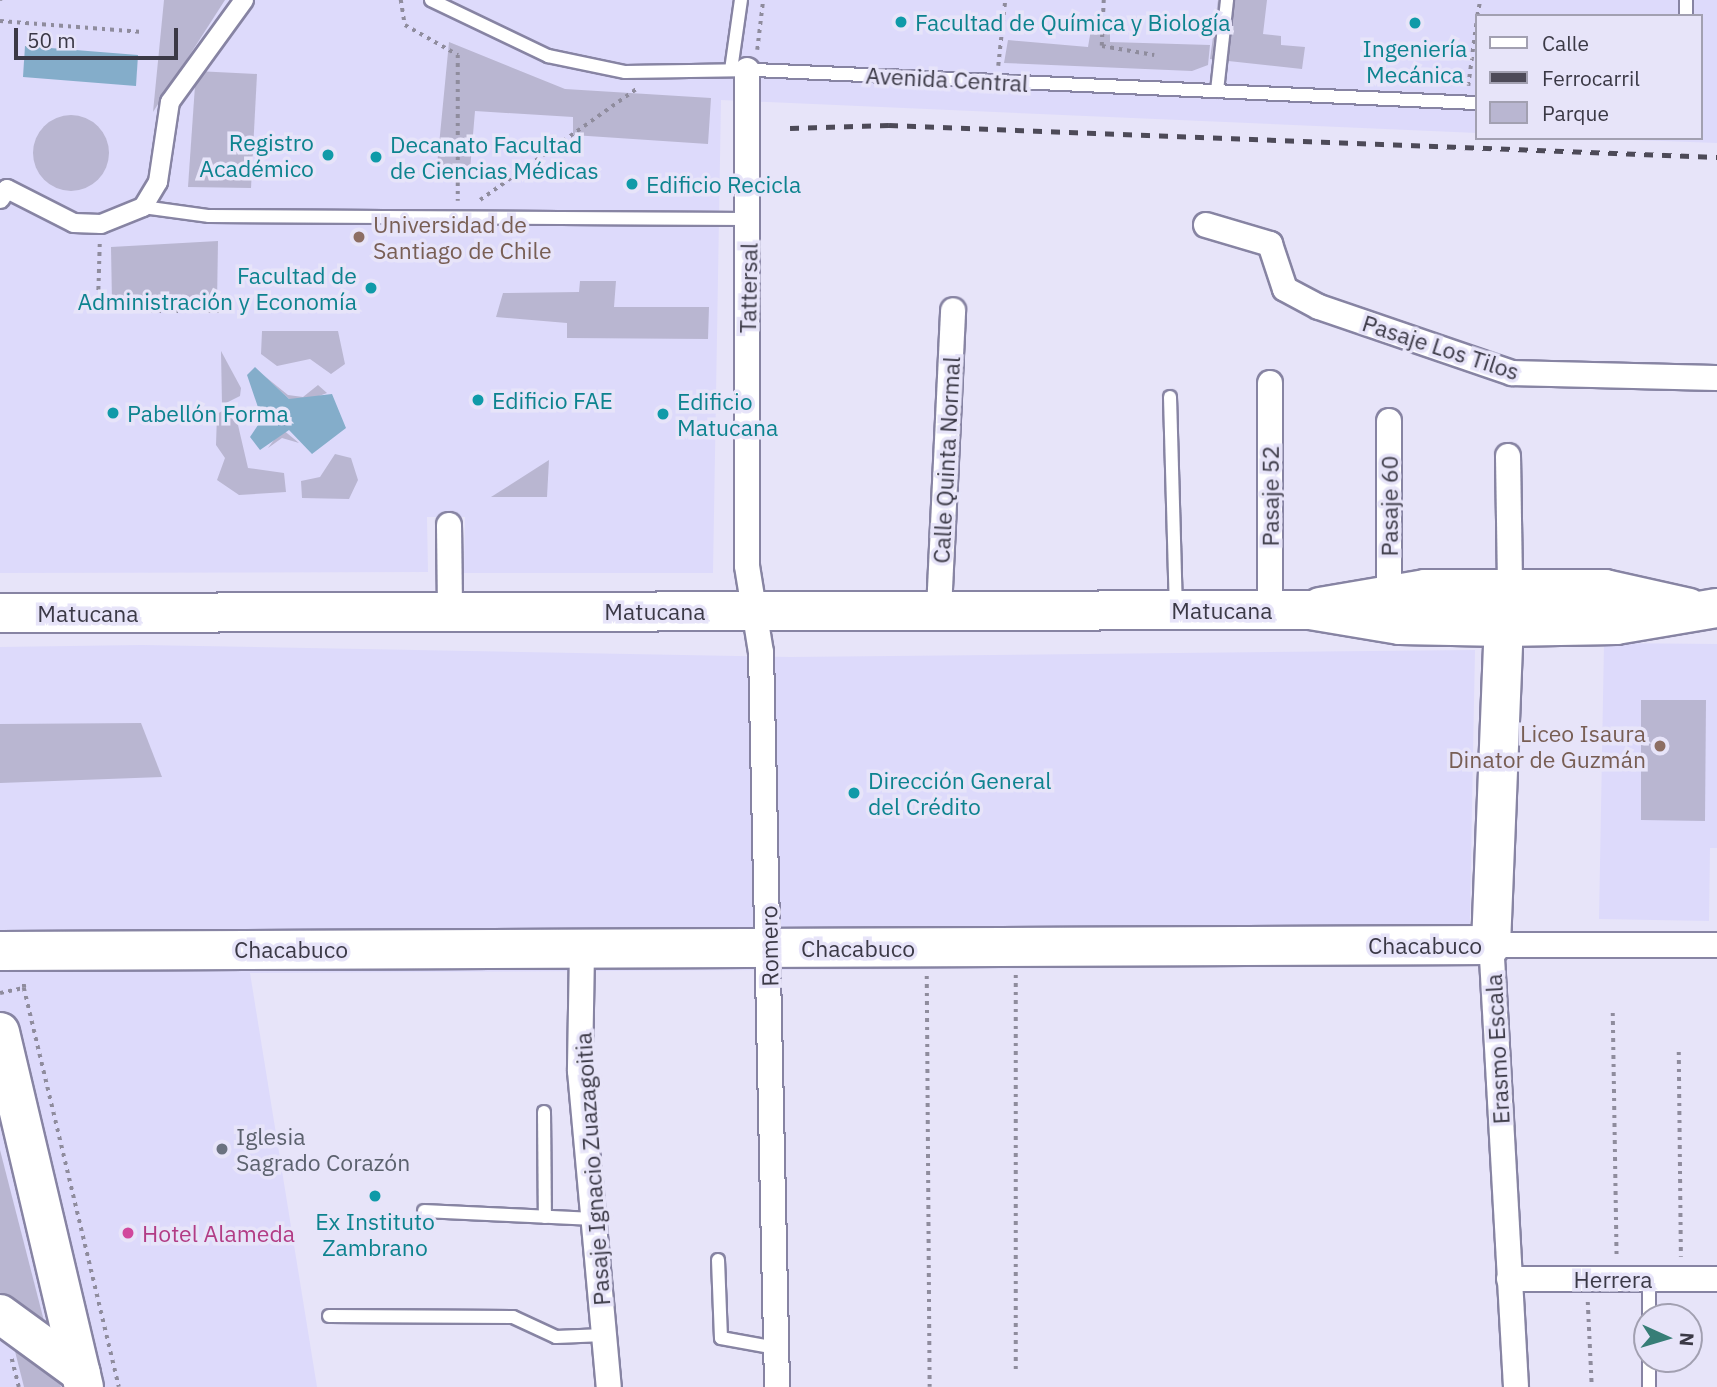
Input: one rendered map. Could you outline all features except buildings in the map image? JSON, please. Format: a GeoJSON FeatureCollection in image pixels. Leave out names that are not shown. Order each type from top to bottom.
{"type":"FeatureCollection","features":[{"type":"Feature","properties":{"kind":"main road","name":"Matucana"},"geometry":{"type":"LineString","coordinates":[[1310,610],[1389,592],[1524,589],[1628,591],[1703,608]]}},
{"type":"Feature","properties":{"kind":"main road"},"geometry":{"type":"LineString","coordinates":[[1504,627],[1524,589]]}},
{"type":"Feature","properties":{"kind":"main road","name":"Matucana"},"geometry":{"type":"LineString","coordinates":[[0,613],[1310,610],[1400,625],[1504,627],[1616,625],[1703,608]]}},
{"type":"Feature","properties":{"kind":"main road","name":"Erasmo Escala"},"geometry":{"type":"LineString","coordinates":[[1491,945],[1504,627]]}},
{"type":"Feature","properties":{"kind":"main road","name":"Chacabuco"},"geometry":{"type":"LineString","coordinates":[[0,951],[582,951],[1491,945]]}},
{"type":"Feature","properties":{"kind":"main road"},"geometry":{"type":"LineString","coordinates":[[0,1032],[82,1380]]}},
{"type":"Feature","properties":{"kind":"main road"},"geometry":{"type":"LineString","coordinates":[[0,1314],[82,1380]]}},
{"type":"Feature","properties":{"kind":"street"},"geometry":{"type":"LineString","coordinates":[[0,199],[7,189],[45,213],[101,224],[143,207],[158,182],[170,102],[244,0]]}},
{"type":"Feature","properties":{"kind":"street","name":"Tattersal"},"geometry":{"type":"LineString","coordinates":[[744,70],[748,219],[746,507]]}},
{"type":"Feature","properties":{"kind":"street","name":"Pasaje Los Tilos"},"geometry":{"type":"LineString","coordinates":[[1206,225],[1270,244],[1285,289],[1319,306],[1512,373],[1717,379]]}},
{"type":"Feature","properties":{"kind":"street","name":"Calle Quinta Normal"},"geometry":{"type":"LineString","coordinates":[[939,610],[953,310]]}},
{"type":"Feature","properties":{"kind":"street","name":"Pasaje 52"},"geometry":{"type":"LineString","coordinates":[[1270,383],[1270,610]]}},
{"type":"Feature","properties":{"kind":"street","name":"Pasaje 60"},"geometry":{"type":"LineString","coordinates":[[1389,592],[1390,421]]}},
{"type":"Feature","properties":{"kind":"street"},"geometry":{"type":"LineString","coordinates":[[1508,456],[1524,589]]}},
{"type":"Feature","properties":{"kind":"street","name":"Romero"},"geometry":{"type":"LineString","coordinates":[[746,507],[754,611],[761,652],[777,1387]]}},
{"type":"Feature","properties":{"kind":"street"},"geometry":{"type":"LineString","coordinates":[[449,524],[450,612]]}},
{"type":"Feature","properties":{"kind":"street","name":"Chacabuco"},"geometry":{"type":"LineString","coordinates":[[1491,945],[1717,945]]}},
{"type":"Feature","properties":{"kind":"street","name":"Erasmo Escala"},"geometry":{"type":"LineString","coordinates":[[1491,945],[1516,1387]]}},
{"type":"Feature","properties":{"kind":"street","name":"Pasaje Ignacio Zuazagoitia"},"geometry":{"type":"LineString","coordinates":[[582,951],[580,1070],[609,1387]]}},
{"type":"Feature","properties":{"kind":"street","name":"Herrera"},"geometry":{"type":"LineString","coordinates":[[1509,1279],[1717,1279]]}},
{"type":"Feature","properties":{"kind":"lane","name":"Avenida Central"},"geometry":{"type":"LineString","coordinates":[[431,0],[559,60],[659,73],[744,70],[1471,102]]}},
{"type":"Feature","properties":{"kind":"lane"},"geometry":{"type":"LineString","coordinates":[[741,0],[744,70]]}},
{"type":"Feature","properties":{"kind":"lane"},"geometry":{"type":"LineString","coordinates":[[1217,91],[1227,0]]}},
{"type":"Feature","properties":{"kind":"lane"},"geometry":{"type":"LineString","coordinates":[[143,207],[209,216],[748,219]]}},
{"type":"Feature","properties":{"kind":"lane"},"geometry":{"type":"LineString","coordinates":[[1170,397],[1176,610]]}},
{"type":"Feature","properties":{"kind":"lane"},"geometry":{"type":"LineString","coordinates":[[544,1112],[545,1217]]}},
{"type":"Feature","properties":{"kind":"lane"},"geometry":{"type":"LineString","coordinates":[[424,1211],[594,1219]]}},
{"type":"Feature","properties":{"kind":"lane"},"geometry":{"type":"LineString","coordinates":[[718,1260],[721,1338],[776,1348]]}},
{"type":"Feature","properties":{"kind":"lane"},"geometry":{"type":"LineString","coordinates":[[1648,1279],[1649,1303]]}},
{"type":"Feature","properties":{"kind":"lane"},"geometry":{"type":"LineString","coordinates":[[329,1316],[513,1317],[556,1337],[604,1335]]}},
{"type":"Feature","properties":{"kind":"path"},"geometry":{"type":"LineString","coordinates":[[401,0],[405,25],[458,55],[458,218]]}},
{"type":"Feature","properties":{"kind":"path"},"geometry":{"type":"LineString","coordinates":[[744,70],[763,0]]}},
{"type":"Feature","properties":{"kind":"path"},"geometry":{"type":"LineString","coordinates":[[996,82],[1005,0]]}},
{"type":"Feature","properties":{"kind":"path"},"geometry":{"type":"LineString","coordinates":[[1104,0],[1102,46],[1154,55]]}},
{"type":"Feature","properties":{"kind":"path"},"geometry":{"type":"LineString","coordinates":[[0,21],[144,32]]}},
{"type":"Feature","properties":{"kind":"path"},"geometry":{"type":"LineString","coordinates":[[1471,102],[1476,31]]}},
{"type":"Feature","properties":{"kind":"path"},"geometry":{"type":"LineString","coordinates":[[458,218],[659,73]]}},
{"type":"Feature","properties":{"kind":"path"},"geometry":{"type":"LineString","coordinates":[[101,224],[98,311],[234,311]]}},
{"type":"Feature","properties":{"kind":"path"},"geometry":{"type":"LineString","coordinates":[[1016,969],[1016,1372]]}},
{"type":"Feature","properties":{"kind":"path"},"geometry":{"type":"LineString","coordinates":[[927,970],[930,1387]]}},
{"type":"Feature","properties":{"kind":"path"},"geometry":{"type":"LineString","coordinates":[[24,988],[119,1387]]}},
{"type":"Feature","properties":{"kind":"path"},"geometry":{"type":"LineString","coordinates":[[1612,1013],[1616,1248]]}},
{"type":"Feature","properties":{"kind":"path"},"geometry":{"type":"LineString","coordinates":[[1679,1052],[1681,1249]]}},
{"type":"Feature","properties":{"kind":"path"},"geometry":{"type":"LineString","coordinates":[[1588,1301],[1592,1387]]}},
{"type":"Feature","properties":{"kind":"shaded area","name":"Universidad de Santiago de Chile"},"geometry":{"type":"Polygon","coordinates":[[[0,0],[1717,0],[1717,143],[1634,140],[1703,140],[1703,14],[1476,14],[1476,133],[721,100],[713,573],[464,573],[465,517],[427,517],[428,572],[0,573],[0,0]]]}},
{"type":"Feature","properties":{"kind":"shaded area"},"geometry":{"type":"Polygon","coordinates":[[[25,46],[138,55],[136,86],[23,77],[25,46]]]}},
{"type":"Feature","properties":{"kind":"shaded area"},"geometry":{"type":"Polygon","coordinates":[[[255,367],[289,399],[332,394],[346,428],[312,454],[289,430],[260,450],[250,437],[262,419],[247,375],[255,367]]]}},
{"type":"Feature","properties":{"kind":"shaded area","name":"Liceo Isaura Dinator de Guzmán"},"geometry":{"type":"Polygon","coordinates":[[[1604,643],[1717,644],[1717,848],[1710,848],[1709,921],[1599,919],[1604,643]]]}},
{"type":"Feature","properties":{"kind":"shaded area"},"geometry":{"type":"Polygon","coordinates":[[[142,645],[791,657],[1475,650],[1469,966],[250,973],[317,1387],[0,1387],[0,647],[142,645]]]}},
{"type":"Feature","properties":{"kind":"green space"},"geometry":{"type":"Polygon","coordinates":[[[164,0],[225,0],[153,112],[164,0]]]}},
{"type":"Feature","properties":{"kind":"green space"},"geometry":{"type":"Polygon","coordinates":[[[1218,0],[1267,0],[1263,34],[1281,36],[1281,45],[1305,47],[1302,69],[1210,59],[1218,0]]]}},
{"type":"Feature","properties":{"kind":"green space"},"geometry":{"type":"Polygon","coordinates":[[[1091,29],[1110,31],[1110,42],[1210,45],[1208,65],[1192,71],[1004,63],[1008,40],[1088,47],[1091,29]]]}},
{"type":"Feature","properties":{"kind":"green space"},"geometry":{"type":"Polygon","coordinates":[[[449,42],[565,89],[711,98],[708,144],[573,135],[573,117],[475,111],[470,170],[436,176],[449,42]]]}},
{"type":"Feature","properties":{"kind":"green space"},"geometry":{"type":"Polygon","coordinates":[[[196,71],[257,74],[251,188],[188,187],[196,71]]]}},
{"type":"Feature","properties":{"kind":"green space"},"geometry":{"type":"Polygon","coordinates":[[[64,115],[78,115],[92,121],[103,132],[109,153],[106,168],[98,180],[78,191],[64,191],[50,185],[39,174],[33,160],[33,146],[39,132],[50,121],[64,115]]]}},
{"type":"Feature","properties":{"kind":"green space"},"geometry":{"type":"Polygon","coordinates":[[[218,241],[217,303],[112,302],[111,247],[218,241]]]}},
{"type":"Feature","properties":{"kind":"green space"},"geometry":{"type":"Polygon","coordinates":[[[580,281],[616,281],[614,307],[709,307],[708,339],[567,338],[567,323],[496,317],[503,293],[579,292],[580,281]]]}},
{"type":"Feature","properties":{"kind":"green space"},"geometry":{"type":"Polygon","coordinates":[[[262,331],[338,331],[345,364],[331,374],[310,359],[277,366],[261,354],[262,331]]]}},
{"type":"Feature","properties":{"kind":"green space"},"geometry":{"type":"Polygon","coordinates":[[[221,351],[241,388],[240,396],[222,405],[221,351]]]}},
{"type":"Feature","properties":{"kind":"green space"},"geometry":{"type":"Polygon","coordinates":[[[262,374],[288,395],[303,397],[318,385],[327,393],[306,401],[289,399],[262,374]]]}},
{"type":"Feature","properties":{"kind":"green space"},"geometry":{"type":"Polygon","coordinates":[[[224,410],[238,425],[248,468],[284,473],[286,492],[239,495],[217,480],[225,458],[216,445],[217,414],[224,410]]]}},
{"type":"Feature","properties":{"kind":"green space"},"geometry":{"type":"Polygon","coordinates":[[[282,429],[299,443],[282,438],[268,448],[282,429]]]}},
{"type":"Feature","properties":{"kind":"green space"},"geometry":{"type":"Polygon","coordinates":[[[335,454],[351,458],[358,480],[349,499],[302,498],[301,481],[320,477],[335,454]]]}},
{"type":"Feature","properties":{"kind":"green space"},"geometry":{"type":"Polygon","coordinates":[[[549,460],[547,497],[491,497],[549,460]]]}},
{"type":"Feature","properties":{"kind":"green space"},"geometry":{"type":"Polygon","coordinates":[[[1641,700],[1706,700],[1705,821],[1641,820],[1641,700]]]}},
{"type":"Feature","properties":{"kind":"green space"},"geometry":{"type":"Polygon","coordinates":[[[141,723],[162,777],[0,783],[0,724],[141,723]]]}},
{"type":"Feature","properties":{"kind":"green space"},"geometry":{"type":"Polygon","coordinates":[[[0,1150],[61,1387],[24,1387],[0,1292],[0,1150]]]}},
{"type":"Feature","properties":{"kind":"railway"},"geometry":{"type":"LineString","coordinates":[[790,128],[889,125],[1717,157]]}},
{"type":"Feature","properties":{"kind":"place","name":"Facultad de Química y Biología"},"geometry":{"type":"Point","coordinates":[901,22]}},
{"type":"Feature","properties":{"kind":"place","name":"Ingeniería Mecánica"},"geometry":{"type":"Point","coordinates":[1415,23]}},
{"type":"Feature","properties":{"kind":"place","name":"Registro Académico"},"geometry":{"type":"Point","coordinates":[328,155]}},
{"type":"Feature","properties":{"kind":"place","name":"Decanato Facultad de Ciencias Médicas"},"geometry":{"type":"Point","coordinates":[376,157]}},
{"type":"Feature","properties":{"kind":"place","name":"Edificio Recicla"},"geometry":{"type":"Point","coordinates":[632,184]}},
{"type":"Feature","properties":{"kind":"place","name":"Universidad de Santiago de Chile"},"geometry":{"type":"Point","coordinates":[359,237]}},
{"type":"Feature","properties":{"kind":"place","name":"Facultad de Administración y Economía"},"geometry":{"type":"Point","coordinates":[371,288]}},
{"type":"Feature","properties":{"kind":"place","name":"Edificio FAE"},"geometry":{"type":"Point","coordinates":[478,400]}},
{"type":"Feature","properties":{"kind":"place","name":"Pabellón Forma"},"geometry":{"type":"Point","coordinates":[113,413]}},
{"type":"Feature","properties":{"kind":"place","name":"Edificio Matucana"},"geometry":{"type":"Point","coordinates":[663,414]}},
{"type":"Feature","properties":{"kind":"place","name":"Liceo Isaura Dinator de Guzmán"},"geometry":{"type":"Point","coordinates":[1660,746]}},
{"type":"Feature","properties":{"kind":"place","name":"Dirección General del Crédito"},"geometry":{"type":"Point","coordinates":[854,793]}},
{"type":"Feature","properties":{"kind":"place","name":"Iglesia Sagrado Corazón"},"geometry":{"type":"Point","coordinates":[222,1149]}},
{"type":"Feature","properties":{"kind":"place","name":"Ex Instituto Zambrano"},"geometry":{"type":"Point","coordinates":[375,1196]}},
{"type":"Feature","properties":{"kind":"place","name":"Hotel Alameda"},"geometry":{"type":"Point","coordinates":[128,1233]}}]}
